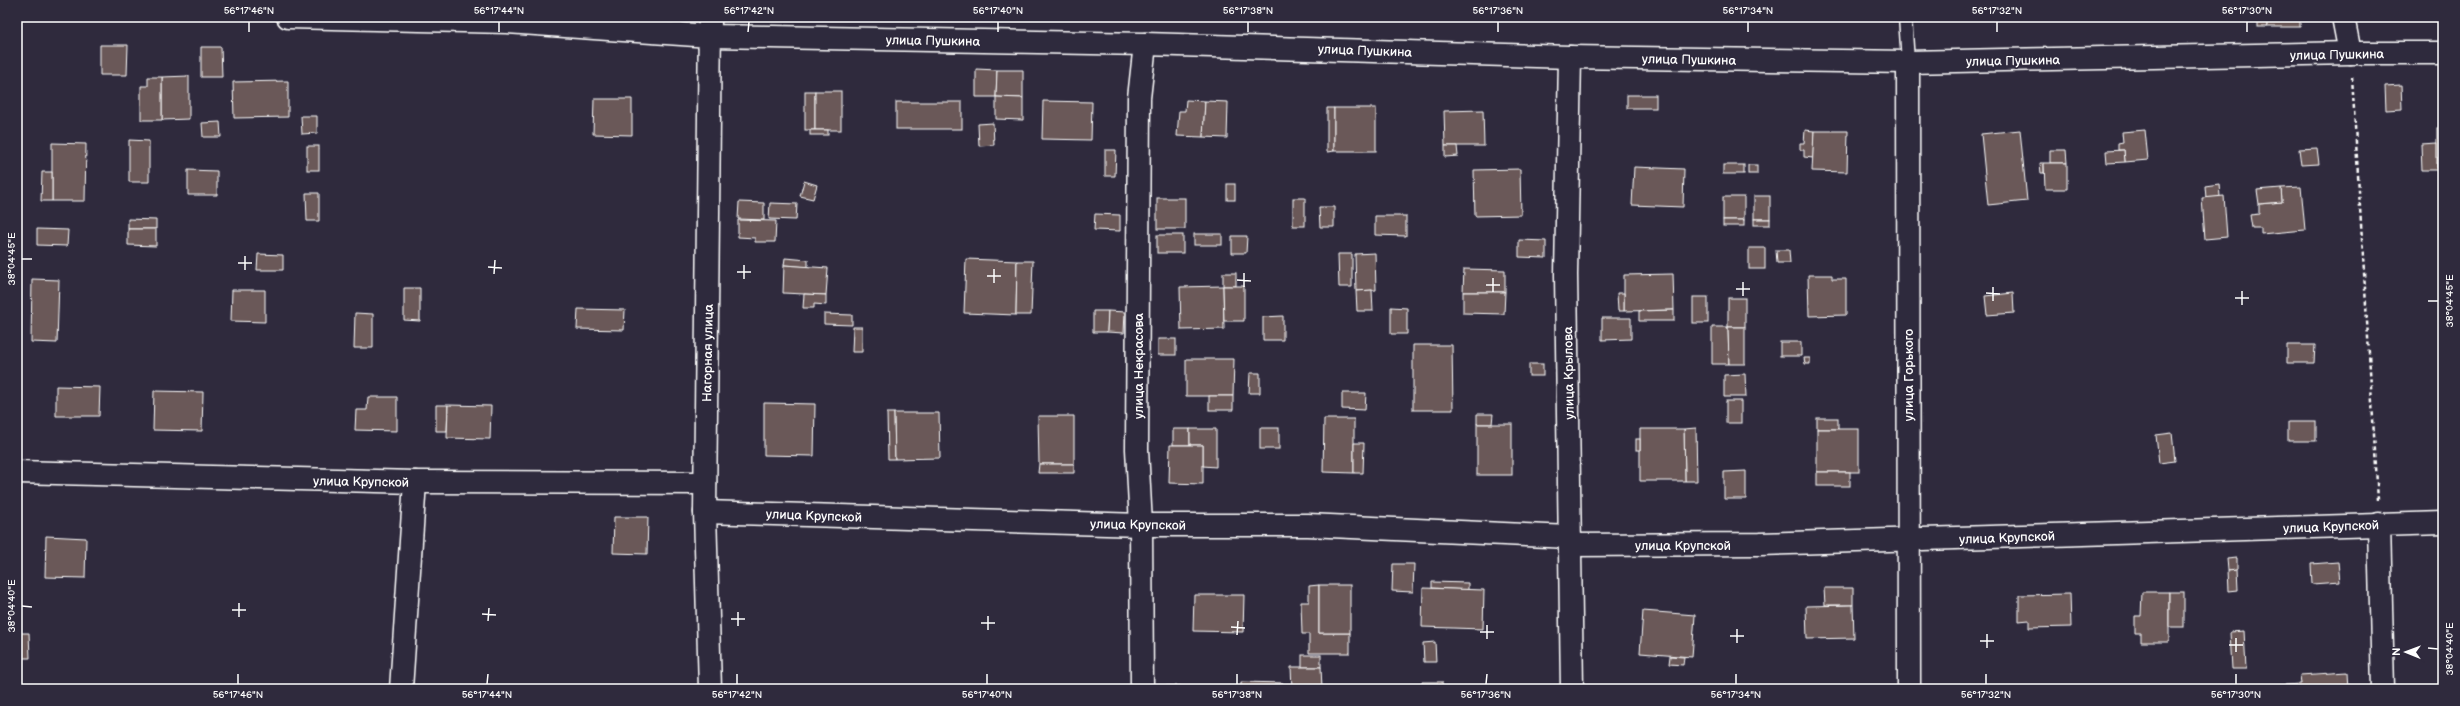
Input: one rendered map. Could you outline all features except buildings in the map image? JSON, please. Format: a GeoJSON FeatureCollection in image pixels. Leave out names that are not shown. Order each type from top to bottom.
{"type":"FeatureCollection","features":[{"type":"Feature","properties":{"kind":"street","name":"улица Пушкина"},"geometry":{"type":"LineString","coordinates":[[288,17],[710,26],[1145,44],[1570,57],[1908,62],[2350,53],[2443,53]]}},
{"type":"Feature","properties":{"kind":"street"},"geometry":{"type":"LineString","coordinates":[[2343,17],[2350,53]]}},
{"type":"Feature","properties":{"kind":"street","name":"Нагорная улица"},"geometry":{"type":"LineString","coordinates":[[710,26],[705,483],[710,689]]}},
{"type":"Feature","properties":{"kind":"street","name":"улица Некрасова"},"geometry":{"type":"LineString","coordinates":[[1142,689],[1141,525],[1137,448],[1139,98],[1145,44]]}},
{"type":"Feature","properties":{"kind":"street","name":"улица Крылова"},"geometry":{"type":"LineString","coordinates":[[1570,57],[1566,275],[1572,689]]}},
{"type":"Feature","properties":{"kind":"street","name":"улица Горького"},"geometry":{"type":"LineString","coordinates":[[1908,62],[1909,689]]}},
{"type":"Feature","properties":{"kind":"street","name":"улица Крупской"},"geometry":{"type":"LineString","coordinates":[[17,472],[415,482],[705,483]]}},
{"type":"Feature","properties":{"kind":"street"},"geometry":{"type":"LineString","coordinates":[[401,689],[415,482]]}},
{"type":"Feature","properties":{"kind":"street","name":"улица Крупской"},"geometry":{"type":"LineString","coordinates":[[705,512],[1141,525],[1308,525],[1570,541],[1760,544],[2443,523]]}},
{"type":"Feature","properties":{"kind":"street"},"geometry":{"type":"LineString","coordinates":[[2379,524],[2383,689]]}},
{"type":"Feature","properties":{"kind":"lane"},"geometry":{"type":"LineString","coordinates":[[1905,17],[1908,62]]}},
{"type":"Feature","properties":{"kind":"path"},"geometry":{"type":"LineString","coordinates":[[2350,53],[2379,524]]}}]}
